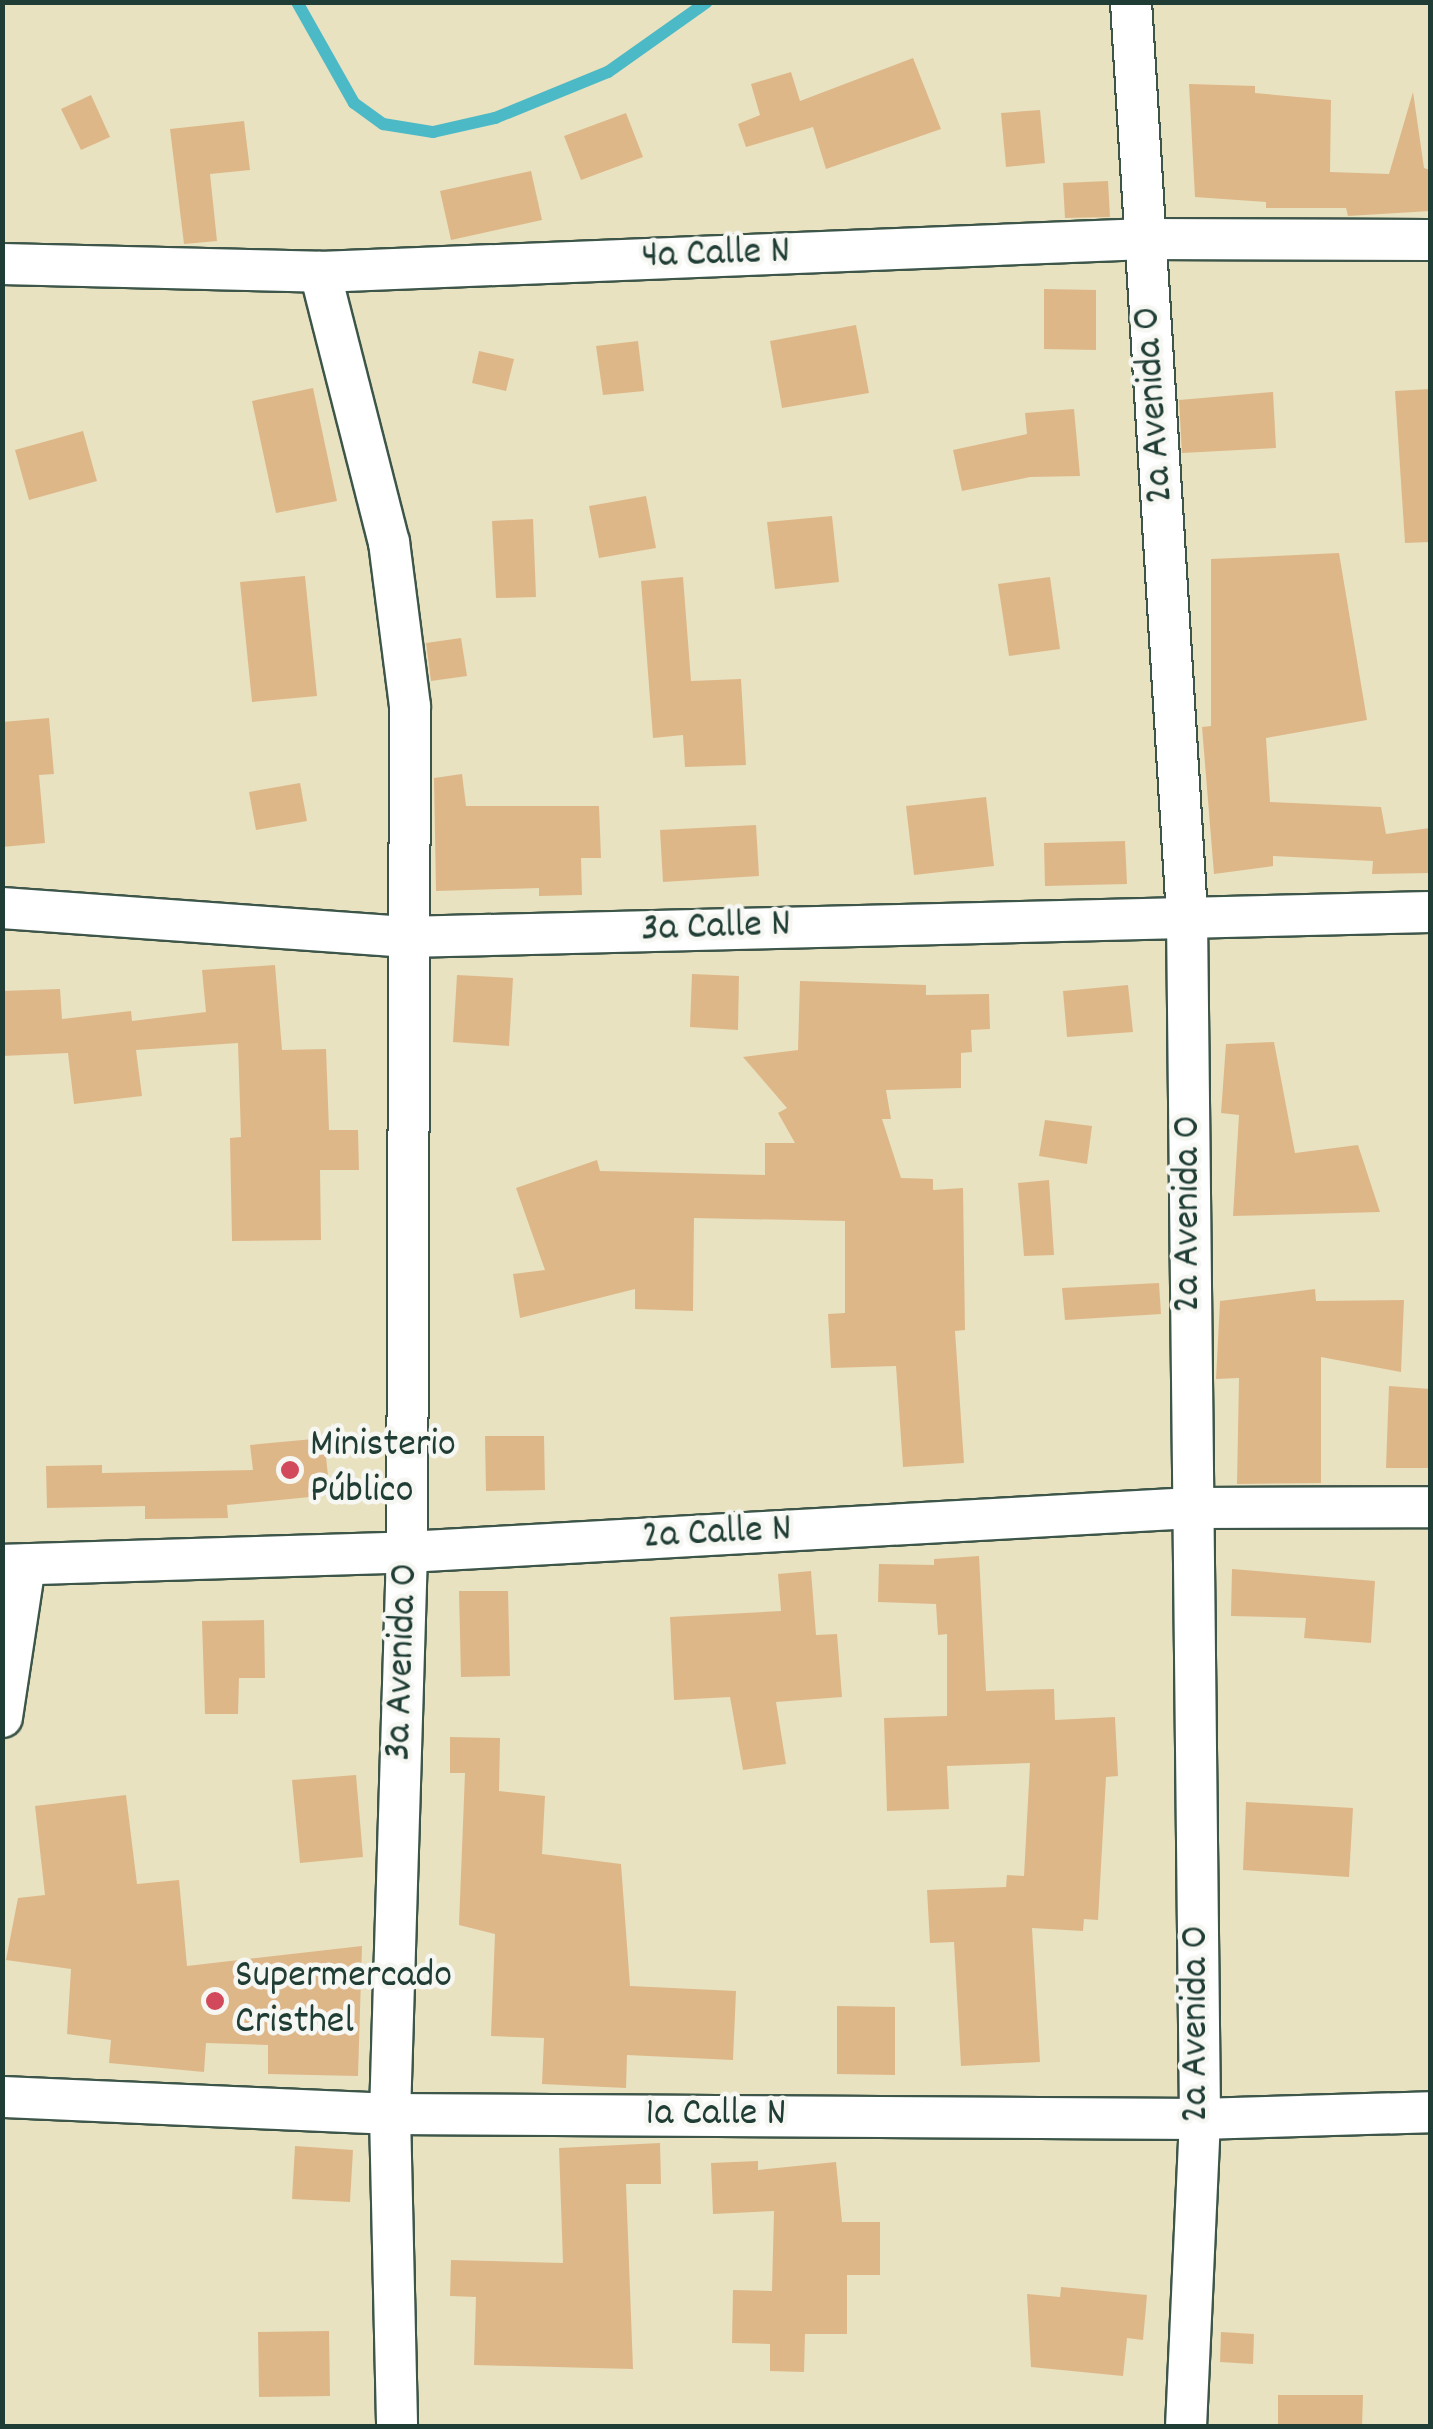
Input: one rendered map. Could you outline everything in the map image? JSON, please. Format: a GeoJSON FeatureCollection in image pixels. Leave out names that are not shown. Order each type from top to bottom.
{"type":"FeatureCollection","features":[{"type":"Feature","properties":{"kind":"street","name":"2a Avenida O"},"geometry":{"type":"LineString","coordinates":[[1131,2],[1187,916],[1200,2119],[1186,2426]]}},
{"type":"Feature","properties":{"kind":"street","name":"4a Calle N"},"geometry":{"type":"LineString","coordinates":[[2,264],[320,272],[1146,239],[1430,240]]}},
{"type":"Feature","properties":{"kind":"street","name":"3a Avenida O"},"geometry":{"type":"LineString","coordinates":[[320,272],[389,542],[410,706],[413,838],[406,937],[408,1552],[390,2114],[397,2426]]}},
{"type":"Feature","properties":{"kind":"street","name":"3a Calle N"},"geometry":{"type":"LineString","coordinates":[[2,908],[406,937],[1430,912]]}},
{"type":"Feature","properties":{"kind":"street","name":"2a Calle N"},"geometry":{"type":"LineString","coordinates":[[14,1565],[408,1552],[1192,1508],[1430,1507]]}},
{"type":"Feature","properties":{"kind":"street"},"geometry":{"type":"LineString","coordinates":[[2,1717],[14,1565]]}},
{"type":"Feature","properties":{"kind":"street","name":"1a Calle N"},"geometry":{"type":"LineString","coordinates":[[2,2097],[390,2114],[1200,2119],[1430,2112]]}},
{"type":"Feature","properties":{"kind":"building"},"geometry":{"type":"Polygon","coordinates":[[[913,58],[941,129],[826,169],[813,127],[746,147],[738,124],[760,115],[751,84],[791,72],[800,101],[913,58]]]}},
{"type":"Feature","properties":{"kind":"building"},"geometry":{"type":"Polygon","coordinates":[[[1189,84],[1255,86],[1255,93],[1331,100],[1330,172],[1389,174],[1413,92],[1424,168],[1430,170],[1430,211],[1348,216],[1346,208],[1266,208],[1266,202],[1195,197],[1189,84]]]}},
{"type":"Feature","properties":{"kind":"building"},"geometry":{"type":"Polygon","coordinates":[[[91,95],[110,137],[81,150],[61,109],[91,95]]]}},
{"type":"Feature","properties":{"kind":"building"},"geometry":{"type":"Polygon","coordinates":[[[1040,110],[1045,163],[1006,167],[1001,113],[1040,110]]]}},
{"type":"Feature","properties":{"kind":"building"},"geometry":{"type":"Polygon","coordinates":[[[626,113],[643,157],[581,180],[564,136],[626,113]]]}},
{"type":"Feature","properties":{"kind":"building"},"geometry":{"type":"Polygon","coordinates":[[[244,121],[250,170],[210,174],[217,241],[184,244],[170,129],[244,121]]]}},
{"type":"Feature","properties":{"kind":"building"},"geometry":{"type":"Polygon","coordinates":[[[531,171],[542,220],[451,240],[440,191],[531,171]]]}},
{"type":"Feature","properties":{"kind":"building"},"geometry":{"type":"Polygon","coordinates":[[[1108,181],[1110,217],[1065,218],[1063,183],[1108,181]]]}},
{"type":"Feature","properties":{"kind":"building"},"geometry":{"type":"Polygon","coordinates":[[[1044,289],[1096,290],[1096,350],[1044,349],[1044,289]]]}},
{"type":"Feature","properties":{"kind":"building"},"geometry":{"type":"Polygon","coordinates":[[[856,325],[869,393],[782,408],[770,341],[856,325]]]}},
{"type":"Feature","properties":{"kind":"building"},"geometry":{"type":"Polygon","coordinates":[[[638,341],[644,391],[603,395],[596,346],[638,341]]]}},
{"type":"Feature","properties":{"kind":"building"},"geometry":{"type":"Polygon","coordinates":[[[479,351],[514,359],[506,391],[472,383],[479,351]]]}},
{"type":"Feature","properties":{"kind":"building"},"geometry":{"type":"Polygon","coordinates":[[[313,388],[337,501],[276,513],[252,401],[313,388]]]}},
{"type":"Feature","properties":{"kind":"building"},"geometry":{"type":"Polygon","coordinates":[[[1430,389],[1430,542],[1405,543],[1395,391],[1430,389]]]}},
{"type":"Feature","properties":{"kind":"building"},"geometry":{"type":"Polygon","coordinates":[[[1273,392],[1276,448],[1182,453],[1179,400],[1273,392]]]}},
{"type":"Feature","properties":{"kind":"building"},"geometry":{"type":"Polygon","coordinates":[[[1074,409],[1080,476],[1030,477],[962,491],[953,450],[1027,434],[1025,413],[1074,409]]]}},
{"type":"Feature","properties":{"kind":"building"},"geometry":{"type":"Polygon","coordinates":[[[83,431],[97,481],[29,500],[15,450],[83,431]]]}},
{"type":"Feature","properties":{"kind":"building"},"geometry":{"type":"Polygon","coordinates":[[[646,496],[656,548],[599,558],[589,506],[646,496]]]}},
{"type":"Feature","properties":{"kind":"building"},"geometry":{"type":"Polygon","coordinates":[[[832,516],[839,582],[775,589],[767,522],[832,516]]]}},
{"type":"Feature","properties":{"kind":"building"},"geometry":{"type":"Polygon","coordinates":[[[533,519],[536,597],[496,598],[492,521],[533,519]]]}},
{"type":"Feature","properties":{"kind":"building"},"geometry":{"type":"Polygon","coordinates":[[[1339,553],[1367,720],[1266,738],[1270,802],[1381,807],[1386,834],[1430,828],[1430,873],[1372,874],[1373,861],[1273,856],[1273,866],[1214,874],[1202,727],[1211,726],[1211,559],[1339,553]]]}},
{"type":"Feature","properties":{"kind":"building"},"geometry":{"type":"Polygon","coordinates":[[[305,576],[317,696],[252,702],[240,582],[305,576]]]}},
{"type":"Feature","properties":{"kind":"building"},"geometry":{"type":"Polygon","coordinates":[[[683,577],[691,681],[741,679],[746,765],[685,767],[683,735],[653,738],[641,581],[683,577]]]}},
{"type":"Feature","properties":{"kind":"building"},"geometry":{"type":"Polygon","coordinates":[[[1050,577],[1060,649],[1009,656],[998,584],[1050,577]]]}},
{"type":"Feature","properties":{"kind":"building"},"geometry":{"type":"Polygon","coordinates":[[[461,638],[467,676],[431,681],[426,643],[461,638]]]}},
{"type":"Feature","properties":{"kind":"building"},"geometry":{"type":"Polygon","coordinates":[[[49,718],[54,774],[39,775],[45,843],[2,847],[2,722],[49,718]]]}},
{"type":"Feature","properties":{"kind":"building"},"geometry":{"type":"Polygon","coordinates":[[[462,774],[466,806],[599,806],[601,858],[581,858],[582,895],[539,896],[539,888],[436,891],[434,778],[462,774]]]}},
{"type":"Feature","properties":{"kind":"building"},"geometry":{"type":"Polygon","coordinates":[[[300,783],[307,821],[256,830],[249,792],[300,783]]]}},
{"type":"Feature","properties":{"kind":"building"},"geometry":{"type":"Polygon","coordinates":[[[986,797],[994,866],[914,875],[906,806],[986,797]]]}},
{"type":"Feature","properties":{"kind":"building"},"geometry":{"type":"Polygon","coordinates":[[[756,825],[759,876],[663,882],[660,830],[756,825]]]}},
{"type":"Feature","properties":{"kind":"building"},"geometry":{"type":"Polygon","coordinates":[[[1125,841],[1127,884],[1045,886],[1044,843],[1125,841]]]}},
{"type":"Feature","properties":{"kind":"building"},"geometry":{"type":"Polygon","coordinates":[[[275,965],[282,1050],[326,1049],[329,1130],[358,1130],[359,1170],[320,1170],[321,1240],[232,1241],[230,1138],[241,1137],[238,1043],[136,1050],[142,1096],[74,1104],[68,1053],[2,1056],[2,991],[60,989],[62,1019],[131,1011],[132,1021],[206,1012],[202,970],[275,965]]]}},
{"type":"Feature","properties":{"kind":"building"},"geometry":{"type":"Polygon","coordinates":[[[692,974],[739,976],[738,1030],[690,1027],[692,974]]]}},
{"type":"Feature","properties":{"kind":"building"},"geometry":{"type":"Polygon","coordinates":[[[457,975],[513,978],[509,1046],[453,1042],[457,975]]]}},
{"type":"Feature","properties":{"kind":"building"},"geometry":{"type":"Polygon","coordinates":[[[800,981],[926,985],[926,995],[989,994],[990,1029],[971,1030],[972,1052],[961,1053],[961,1088],[886,1090],[891,1119],[882,1119],[901,1178],[933,1179],[933,1190],[963,1188],[965,1330],[955,1331],[964,1463],[903,1467],[896,1366],[831,1368],[828,1314],[845,1313],[845,1221],[694,1218],[693,1311],[635,1309],[635,1289],[520,1318],[513,1274],[545,1270],[516,1188],[597,1160],[600,1171],[765,1175],[765,1143],[795,1143],[778,1113],[787,1108],[743,1057],[798,1050],[800,981]]]}},
{"type":"Feature","properties":{"kind":"building"},"geometry":{"type":"Polygon","coordinates":[[[1128,985],[1133,1032],[1067,1037],[1063,991],[1128,985]]]}},
{"type":"Feature","properties":{"kind":"building"},"geometry":{"type":"Polygon","coordinates":[[[1274,1042],[1295,1153],[1358,1145],[1380,1212],[1233,1216],[1239,1115],[1221,1113],[1226,1044],[1274,1042]]]}},
{"type":"Feature","properties":{"kind":"building"},"geometry":{"type":"Polygon","coordinates":[[[1045,1120],[1092,1126],[1087,1164],[1039,1156],[1045,1120]]]}},
{"type":"Feature","properties":{"kind":"building"},"geometry":{"type":"Polygon","coordinates":[[[1049,1180],[1054,1255],[1024,1256],[1018,1183],[1049,1180]]]}},
{"type":"Feature","properties":{"kind":"building"},"geometry":{"type":"Polygon","coordinates":[[[1159,1283],[1161,1314],[1065,1320],[1062,1288],[1159,1283]]]}},
{"type":"Feature","properties":{"kind":"building"},"geometry":{"type":"Polygon","coordinates":[[[1315,1289],[1316,1301],[1404,1300],[1401,1372],[1321,1357],[1321,1483],[1237,1484],[1239,1378],[1216,1379],[1220,1301],[1315,1289]]]}},
{"type":"Feature","properties":{"kind":"building"},"geometry":{"type":"Polygon","coordinates":[[[1389,1386],[1430,1389],[1430,1468],[1386,1468],[1389,1386]]]}},
{"type":"Feature","properties":{"kind":"building"},"geometry":{"type":"Polygon","coordinates":[[[485,1436],[544,1436],[545,1490],[486,1491],[485,1436]]]}},
{"type":"Feature","properties":{"kind":"building"},"geometry":{"type":"Polygon","coordinates":[[[324,1438],[330,1495],[227,1505],[228,1518],[145,1519],[145,1506],[47,1508],[46,1466],[102,1465],[102,1473],[253,1470],[250,1445],[324,1438]]]}},
{"type":"Feature","properties":{"kind":"building"},"geometry":{"type":"Polygon","coordinates":[[[979,1556],[986,1691],[1054,1689],[1055,1720],[1115,1717],[1118,1776],[1106,1777],[1098,1920],[1084,1919],[1083,1931],[1032,1928],[1040,2062],[961,2066],[954,1942],[930,1943],[927,1890],[1006,1887],[1007,1875],[1024,1876],[1030,1763],[947,1766],[949,1809],[887,1811],[884,1718],[947,1716],[947,1634],[938,1635],[936,1604],[878,1602],[879,1564],[934,1565],[934,1559],[979,1556]]]}},
{"type":"Feature","properties":{"kind":"building"},"geometry":{"type":"Polygon","coordinates":[[[1232,1569],[1375,1581],[1371,1643],[1304,1638],[1306,1618],[1231,1616],[1232,1569]]]}},
{"type":"Feature","properties":{"kind":"building"},"geometry":{"type":"Polygon","coordinates":[[[811,1571],[816,1635],[837,1634],[842,1697],[776,1702],[786,1764],[743,1770],[730,1697],[674,1700],[670,1617],[781,1611],[778,1574],[811,1571]]]}},
{"type":"Feature","properties":{"kind":"building"},"geometry":{"type":"Polygon","coordinates":[[[459,1591],[508,1591],[510,1676],[461,1677],[459,1591]]]}},
{"type":"Feature","properties":{"kind":"building"},"geometry":{"type":"Polygon","coordinates":[[[264,1620],[265,1678],[239,1678],[238,1714],[205,1714],[202,1621],[264,1620]]]}},
{"type":"Feature","properties":{"kind":"building"},"geometry":{"type":"Polygon","coordinates":[[[450,1737],[500,1738],[499,1791],[545,1796],[542,1854],[621,1864],[630,1986],[736,1991],[733,2060],[627,2055],[626,2088],[542,2084],[544,2038],[491,2036],[495,1934],[459,1925],[465,1773],[450,1773],[450,1737]]]}},
{"type":"Feature","properties":{"kind":"building"},"geometry":{"type":"Polygon","coordinates":[[[356,1775],[363,1857],[300,1863],[292,1780],[356,1775]]]}},
{"type":"Feature","properties":{"kind":"building","name":"Supermercado Cristhel"},"geometry":{"type":"Polygon","coordinates":[[[126,1795],[137,1884],[179,1880],[187,1966],[362,1946],[358,2076],[268,2074],[268,2045],[206,2043],[204,2072],[109,2063],[111,2040],[67,2034],[71,1969],[6,1960],[18,1898],[45,1895],[35,1806],[126,1795]]]}},
{"type":"Feature","properties":{"kind":"building"},"geometry":{"type":"Polygon","coordinates":[[[1246,1802],[1353,1808],[1349,1877],[1243,1870],[1246,1802]]]}},
{"type":"Feature","properties":{"kind":"building"},"geometry":{"type":"Polygon","coordinates":[[[837,2006],[895,2007],[895,2075],[837,2074],[837,2006]]]}},
{"type":"Feature","properties":{"kind":"building"},"geometry":{"type":"Polygon","coordinates":[[[660,2143],[661,2184],[626,2184],[633,2369],[474,2365],[476,2297],[450,2296],[451,2260],[563,2263],[559,2148],[660,2143]]]}},
{"type":"Feature","properties":{"kind":"building"},"geometry":{"type":"Polygon","coordinates":[[[295,2146],[353,2150],[350,2202],[292,2199],[295,2146]]]}},
{"type":"Feature","properties":{"kind":"building"},"geometry":{"type":"Polygon","coordinates":[[[758,2161],[758,2170],[836,2162],[842,2222],[880,2222],[880,2275],[847,2275],[847,2334],[805,2334],[804,2372],[770,2371],[770,2344],[732,2343],[733,2290],[772,2291],[774,2211],[713,2214],[711,2163],[758,2161]]]}},
{"type":"Feature","properties":{"kind":"building"},"geometry":{"type":"Polygon","coordinates":[[[1061,2287],[1147,2295],[1143,2340],[1127,2338],[1123,2376],[1031,2367],[1027,2294],[1060,2297],[1061,2287]]]}},
{"type":"Feature","properties":{"kind":"building"},"geometry":{"type":"Polygon","coordinates":[[[329,2331],[330,2396],[259,2397],[258,2332],[329,2331]]]}},
{"type":"Feature","properties":{"kind":"building"},"geometry":{"type":"Polygon","coordinates":[[[1221,2332],[1254,2334],[1253,2364],[1220,2362],[1221,2332]]]}},
{"type":"Feature","properties":{"kind":"building"},"geometry":{"type":"Polygon","coordinates":[[[1278,2395],[1363,2395],[1362,2426],[1278,2426],[1278,2395]]]}},
{"type":"Feature","properties":{"kind":"waterway"},"geometry":{"type":"LineString","coordinates":[[297,2],[354,103],[383,124],[433,132],[495,118],[608,72],[707,2]]}},
{"type":"Feature","properties":{"kind":"place","name":"Ministerio Público"},"geometry":{"type":"Point","coordinates":[290,1470]}},
{"type":"Feature","properties":{"kind":"place","name":"Supermercado Cristhel"},"geometry":{"type":"Point","coordinates":[215,2001]}}]}
